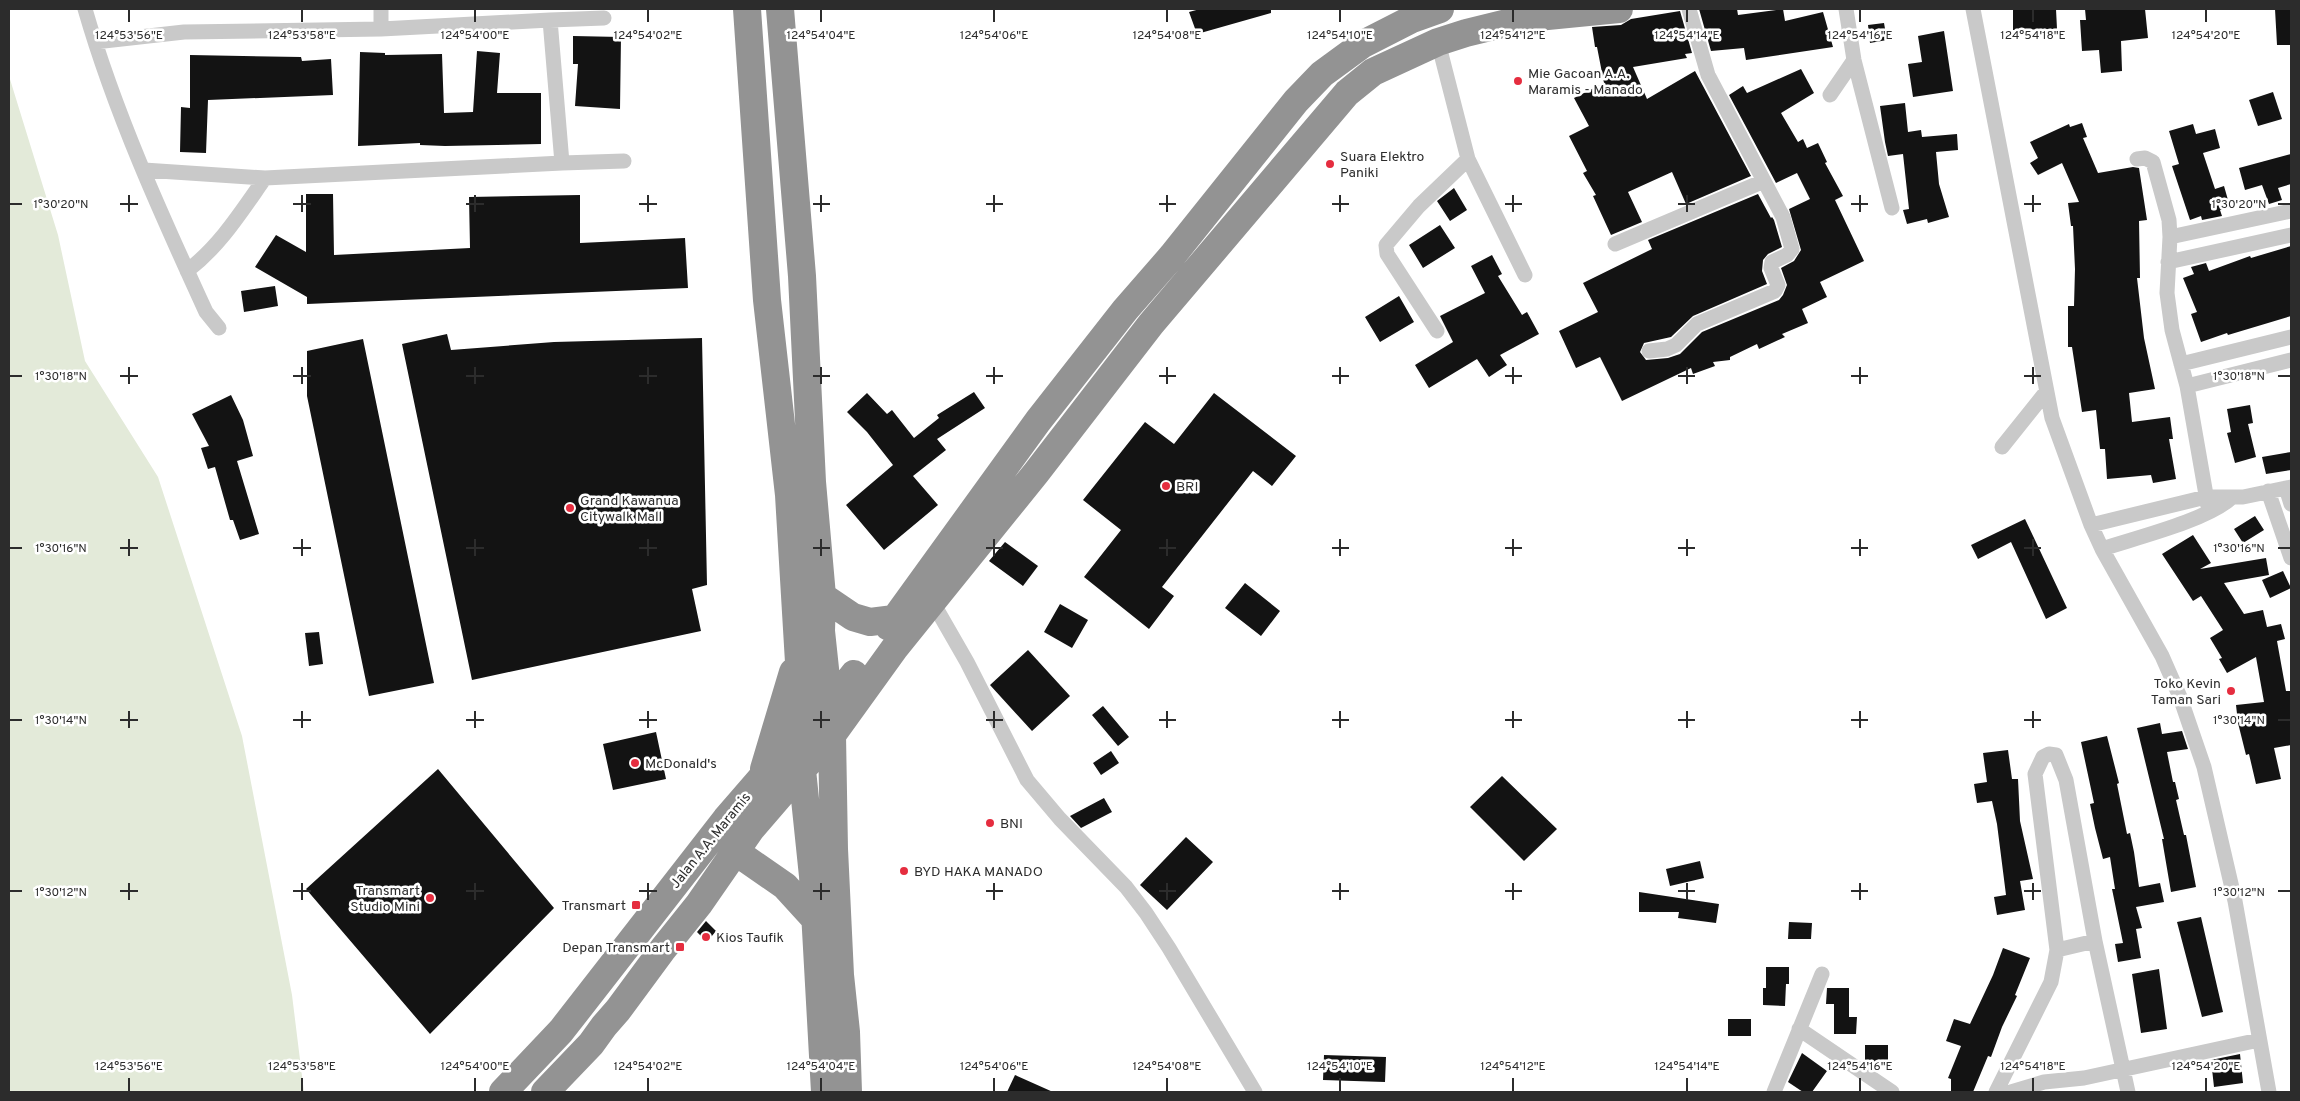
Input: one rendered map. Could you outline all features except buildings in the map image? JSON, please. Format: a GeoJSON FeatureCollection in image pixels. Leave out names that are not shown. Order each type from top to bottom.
{"type":"FeatureCollection","features":[{"type":"Feature","properties":{"kind":"highway"},"geometry":{"type":"LineString","coordinates":[[747,9],[767,300],[788,495],[799,654],[802,770],[814,876],[816,920],[834,1030],[848,1092]]}},
{"type":"Feature","properties":{"kind":"highway"},"geometry":{"type":"LineString","coordinates":[[780,9],[802,276],[812,482],[822,596],[821,631],[832,735],[840,974],[825,1092]]}},
{"type":"Feature","properties":{"kind":"highway","name":"Jalan A.A. Maramis"},"geometry":{"type":"LineString","coordinates":[[503,1092],[561,1031],[665,895],[762,776],[802,730],[829,706],[1038,420],[1125,310],[1178,249],[1296,101],[1322,74],[1363,44],[1412,19],[1440,9]]}},
{"type":"Feature","properties":{"kind":"highway"},"geometry":{"type":"LineString","coordinates":[[545,1092],[591,1044],[618,1010],[736,852],[750,829],[832,735],[894,649],[1036,473],[1151,324],[1347,93],[1373,72],[1438,42],[1466,33],[1527,18],[1619,9]]}},
{"type":"Feature","properties":{"kind":"highway"},"geometry":{"type":"LineString","coordinates":[[822,596],[853,617],[870,622],[894,619]]}},
{"type":"Feature","properties":{"kind":"highway"},"geometry":{"type":"LineString","coordinates":[[762,776],[799,654]]}},
{"type":"Feature","properties":{"kind":"highway"},"geometry":{"type":"LineString","coordinates":[[736,852],[785,886],[816,920]]}},
{"type":"Feature","properties":{"kind":"street"},"geometry":{"type":"LineString","coordinates":[[85,9],[95,42],[144,170],[206,312],[219,328]]}},
{"type":"Feature","properties":{"kind":"street"},"geometry":{"type":"LineString","coordinates":[[381,9],[381,29]]}},
{"type":"Feature","properties":{"kind":"street"},"geometry":{"type":"LineString","coordinates":[[1648,351],[1667,349],[1676,345],[1698,324],[1768,294],[1777,288],[1778,282],[1772,272],[1771,264],[1774,260],[1790,252],[1792,245],[1786,224],[1708,75],[1688,9]]}},
{"type":"Feature","properties":{"kind":"street"},"geometry":{"type":"LineString","coordinates":[[1846,9],[1854,60],[1892,208]]}},
{"type":"Feature","properties":{"kind":"street"},"geometry":{"type":"LineString","coordinates":[[1973,9],[2052,418],[2091,526],[2162,656],[2180,697],[2204,767],[2235,901],[2269,1092]]}},
{"type":"Feature","properties":{"kind":"street"},"geometry":{"type":"LineString","coordinates":[[95,42],[184,32],[381,29],[604,18]]}},
{"type":"Feature","properties":{"kind":"street"},"geometry":{"type":"LineString","coordinates":[[550,20],[562,163]]}},
{"type":"Feature","properties":{"kind":"street"},"geometry":{"type":"LineString","coordinates":[[1438,42],[1468,159],[1525,275]]}},
{"type":"Feature","properties":{"kind":"street"},"geometry":{"type":"LineString","coordinates":[[1830,95],[1854,60]]}},
{"type":"Feature","properties":{"kind":"street"},"geometry":{"type":"LineString","coordinates":[[2137,159],[2145,158],[2154,162],[2169,220],[2168,303],[2172,330],[2187,386],[2209,512]]}},
{"type":"Feature","properties":{"kind":"street"},"geometry":{"type":"LineString","coordinates":[[1437,331],[1387,254],[1386,245],[1419,206],[1468,159]]}},
{"type":"Feature","properties":{"kind":"street"},"geometry":{"type":"LineString","coordinates":[[144,170],[265,178],[562,163],[624,162]]}},
{"type":"Feature","properties":{"kind":"street"},"geometry":{"type":"LineString","coordinates":[[187,271],[206,256],[228,230],[265,178]]}},
{"type":"Feature","properties":{"kind":"street"},"geometry":{"type":"LineString","coordinates":[[1615,244],[1764,181]]}},
{"type":"Feature","properties":{"kind":"street"},"geometry":{"type":"LineString","coordinates":[[2170,237],[2291,211]]}},
{"type":"Feature","properties":{"kind":"street"},"geometry":{"type":"LineString","coordinates":[[2168,262],[2291,235]]}},
{"type":"Feature","properties":{"kind":"street"},"geometry":{"type":"LineString","coordinates":[[2182,364],[2291,337]]}},
{"type":"Feature","properties":{"kind":"street"},"geometry":{"type":"LineString","coordinates":[[2187,386],[2291,360]]}},
{"type":"Feature","properties":{"kind":"street"},"geometry":{"type":"LineString","coordinates":[[2002,447],[2046,392]]}},
{"type":"Feature","properties":{"kind":"street"},"geometry":{"type":"LineString","coordinates":[[2091,526],[2206,497],[2231,498],[2289,487],[2291,504]]}},
{"type":"Feature","properties":{"kind":"street"},"geometry":{"type":"LineString","coordinates":[[2268,491],[2291,558]]}},
{"type":"Feature","properties":{"kind":"street"},"geometry":{"type":"LineString","coordinates":[[2102,549],[2209,512],[2223,506],[2231,498]]}},
{"type":"Feature","properties":{"kind":"street"},"geometry":{"type":"LineString","coordinates":[[932,601],[967,662],[1027,780],[1060,818],[1126,887],[1146,913],[1170,948],[1255,1092]]}},
{"type":"Feature","properties":{"kind":"street"},"geometry":{"type":"LineString","coordinates":[[1996,1092],[2051,982],[2057,950],[2035,774],[2043,757],[2049,754],[2056,755],[2066,780],[2095,941],[2128,1092]]}},
{"type":"Feature","properties":{"kind":"street"},"geometry":{"type":"LineString","coordinates":[[2057,950],[2095,941]]}},
{"type":"Feature","properties":{"kind":"street"},"geometry":{"type":"LineString","coordinates":[[1774,1092],[1822,974]]}},
{"type":"Feature","properties":{"kind":"street"},"geometry":{"type":"LineString","coordinates":[[1799,1029],[1892,1092]]}},
{"type":"Feature","properties":{"kind":"street"},"geometry":{"type":"LineString","coordinates":[[2011,1092],[2044,1082],[2084,1078],[2259,1040]]}},
{"type":"Feature","properties":{"kind":"green space"},"geometry":{"type":"Polygon","coordinates":[[[9,76],[58,235],[85,361],[158,477],[242,736],[292,995],[304,1092],[9,1092],[9,76]]]}},
{"type":"Feature","properties":{"kind":"place","name":"Mie Gacoan A.A. Maramis - Manado"},"geometry":{"type":"Point","coordinates":[1518,81]}},
{"type":"Feature","properties":{"kind":"place","name":"Suara Elektro Paniki"},"geometry":{"type":"Point","coordinates":[1330,164]}},
{"type":"Feature","properties":{"kind":"place","name":"BRI"},"geometry":{"type":"Point","coordinates":[1166,486]}},
{"type":"Feature","properties":{"kind":"place","name":"Grand Kawanua Citywalk Mall"},"geometry":{"type":"Point","coordinates":[570,508]}},
{"type":"Feature","properties":{"kind":"place","name":"Toko Kevin Taman Sari"},"geometry":{"type":"Point","coordinates":[2231,691]}},
{"type":"Feature","properties":{"kind":"place","name":"McDonald's"},"geometry":{"type":"Point","coordinates":[635,763]}},
{"type":"Feature","properties":{"kind":"place","name":"BNI"},"geometry":{"type":"Point","coordinates":[990,823]}},
{"type":"Feature","properties":{"kind":"place","name":"BYD HAKA MANADO"},"geometry":{"type":"Point","coordinates":[904,871]}},
{"type":"Feature","properties":{"kind":"place","name":"Transmart Studio Mini"},"geometry":{"type":"Point","coordinates":[430,898]}},
{"type":"Feature","properties":{"kind":"place","name":"Transmart"},"geometry":{"type":"Point","coordinates":[636,905]}},
{"type":"Feature","properties":{"kind":"place","name":"Kios Taufik"},"geometry":{"type":"Point","coordinates":[706,937]}},
{"type":"Feature","properties":{"kind":"place","name":"Depan Transmart"},"geometry":{"type":"Point","coordinates":[680,947]}}]}
